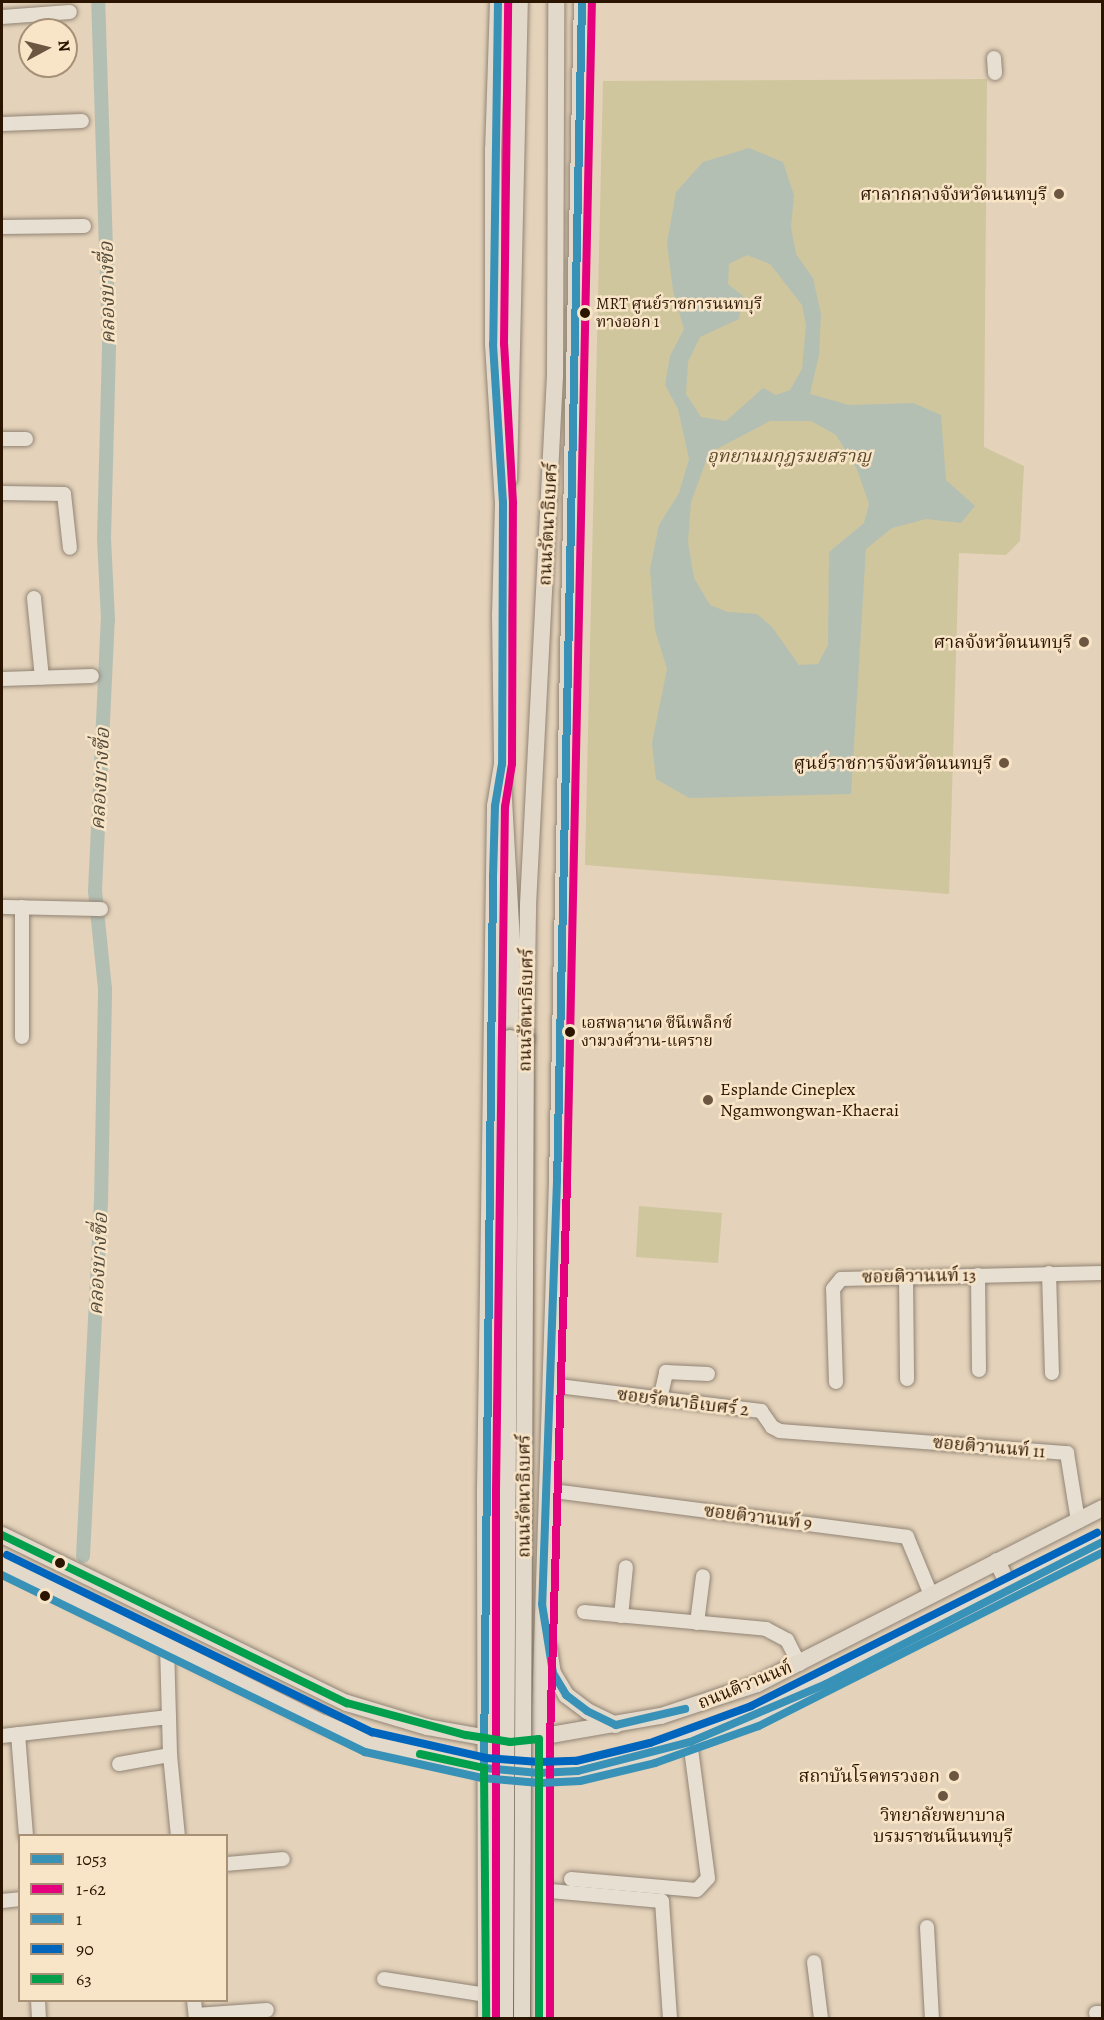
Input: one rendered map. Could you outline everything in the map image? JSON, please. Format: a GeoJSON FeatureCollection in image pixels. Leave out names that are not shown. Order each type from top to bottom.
{"type":"FeatureCollection","features":[{"type":"Feature","properties":{"kind":"main road","name":"ถนนรัตนาธิเบศร์"},"geometry":{"type":"LineString","coordinates":[[498,2],[493,149],[493,344],[503,503],[502,764],[518,1038],[522,2019]]}},
{"type":"Feature","properties":{"kind":"main road","name":"ถนนรัตนาธิเบศร์"},"geometry":{"type":"LineString","coordinates":[[503,503],[512,426],[520,2]]}},
{"type":"Feature","properties":{"kind":"main road","name":"ถนนรัตนาธิเบศร์"},"geometry":{"type":"LineString","coordinates":[[506,2019],[518,1038],[539,733],[555,376],[556,2]]}},
{"type":"Feature","properties":{"kind":"main road","name":"ถนนรัตนาธิเบศร์"},"geometry":{"type":"LineString","coordinates":[[539,2019],[539,1773],[534,1740],[544,1574],[550,1385],[582,2]]}},
{"type":"Feature","properties":{"kind":"main road","name":"ถนนรัตนาธิเบศร์"},"geometry":{"type":"LineString","coordinates":[[486,2019],[490,1768],[484,1738],[484,1491],[494,818],[502,764]]}},
{"type":"Feature","properties":{"kind":"main road"},"geometry":{"type":"LineString","coordinates":[[484,1491],[497,1517],[518,1524],[537,1514],[546,1492]]}},
{"type":"Feature","properties":{"kind":"main road","name":"ถนนติวานนท์"},"geometry":{"type":"LineString","coordinates":[[2,1535],[347,1704],[426,1727],[510,1742],[534,1740],[616,1725],[717,1699],[799,1664],[1102,1508]]}},
{"type":"Feature","properties":{"kind":"main road","name":"ถนนติวานนท์"},"geometry":{"type":"LineString","coordinates":[[2,1564],[369,1742],[490,1768],[539,1773],[578,1771],[690,1742],[826,1684],[1102,1542]]}},
{"type":"Feature","properties":{"kind":"main road"},"geometry":{"type":"LineString","coordinates":[[997,1561],[1010,1589]]}},
{"type":"Feature","properties":{"kind":"main road"},"geometry":{"type":"LineString","coordinates":[[490,1768],[510,1742],[515,1727],[516,1617],[528,1592],[544,1574]]}},
{"type":"Feature","properties":{"kind":"main road"},"geometry":{"type":"LineString","coordinates":[[542,1604],[553,1673],[562,1690],[587,1712],[616,1725]]}},
{"type":"Feature","properties":{"kind":"main road"},"geometry":{"type":"LineString","coordinates":[[486,1908],[508,1874],[518,1772],[534,1740]]}},
{"type":"Feature","properties":{"kind":"street"},"geometry":{"type":"LineString","coordinates":[[2,17],[70,12]]}},
{"type":"Feature","properties":{"kind":"street"},"geometry":{"type":"LineString","coordinates":[[994,58],[995,73]]}},
{"type":"Feature","properties":{"kind":"street"},"geometry":{"type":"LineString","coordinates":[[2,124],[82,122]]}},
{"type":"Feature","properties":{"kind":"street"},"geometry":{"type":"LineString","coordinates":[[2,228],[84,226]]}},
{"type":"Feature","properties":{"kind":"street"},"geometry":{"type":"LineString","coordinates":[[2,439],[26,439]]}},
{"type":"Feature","properties":{"kind":"street"},"geometry":{"type":"LineString","coordinates":[[2,493],[64,494],[70,548]]}},
{"type":"Feature","properties":{"kind":"street"},"geometry":{"type":"LineString","coordinates":[[34,598],[42,678]]}},
{"type":"Feature","properties":{"kind":"street"},"geometry":{"type":"LineString","coordinates":[[2,679],[92,676]]}},
{"type":"Feature","properties":{"kind":"street"},"geometry":{"type":"LineString","coordinates":[[2,907],[101,909]]}},
{"type":"Feature","properties":{"kind":"street"},"geometry":{"type":"LineString","coordinates":[[22,907],[22,1037]]}},
{"type":"Feature","properties":{"kind":"street"},"geometry":{"type":"LineString","coordinates":[[1049,1273],[1052,1373]]}},
{"type":"Feature","properties":{"kind":"street","name":"ซอยติวานนท์ 13"},"geometry":{"type":"LineString","coordinates":[[836,1382],[833,1288],[846,1278],[1102,1273]]}},
{"type":"Feature","properties":{"kind":"street"},"geometry":{"type":"LineString","coordinates":[[978,1275],[980,1370]]}},
{"type":"Feature","properties":{"kind":"street"},"geometry":{"type":"LineString","coordinates":[[906,1276],[907,1379]]}},
{"type":"Feature","properties":{"kind":"street"},"geometry":{"type":"LineString","coordinates":[[660,1399],[666,1372],[708,1374]]}},
{"type":"Feature","properties":{"kind":"street","name":"ซอยรัตนาธิเบศร์ 2"},"geometry":{"type":"LineString","coordinates":[[550,1385],[761,1411],[774,1429],[842,1435]]}},
{"type":"Feature","properties":{"kind":"street","name":"ซอยติวานนท์ 11"},"geometry":{"type":"LineString","coordinates":[[842,1435],[1067,1453],[1078,1521]]}},
{"type":"Feature","properties":{"kind":"street","name":"ซอยติวานนท์ 9"},"geometry":{"type":"LineString","coordinates":[[546,1492],[907,1537],[931,1595]]}},
{"type":"Feature","properties":{"kind":"street"},"geometry":{"type":"LineString","coordinates":[[621,1616],[627,1567]]}},
{"type":"Feature","properties":{"kind":"street"},"geometry":{"type":"LineString","coordinates":[[697,1623],[703,1576]]}},
{"type":"Feature","properties":{"kind":"street"},"geometry":{"type":"LineString","coordinates":[[584,1612],[778,1632],[787,1640],[799,1664]]}},
{"type":"Feature","properties":{"kind":"street"},"geometry":{"type":"LineString","coordinates":[[167,1646],[170,1755],[178,1834]]}},
{"type":"Feature","properties":{"kind":"street"},"geometry":{"type":"LineString","coordinates":[[2,1736],[169,1717]]}},
{"type":"Feature","properties":{"kind":"street"},"geometry":{"type":"LineString","coordinates":[[18,1734],[26,1834]]}},
{"type":"Feature","properties":{"kind":"street"},"geometry":{"type":"LineString","coordinates":[[572,1880],[697,1890],[708,1878],[690,1742]]}},
{"type":"Feature","properties":{"kind":"street"},"geometry":{"type":"LineString","coordinates":[[119,1764],[170,1755]]}},
{"type":"Feature","properties":{"kind":"street"},"geometry":{"type":"LineString","coordinates":[[228,1864],[284,1859]]}},
{"type":"Feature","properties":{"kind":"street"},"geometry":{"type":"LineString","coordinates":[[539,1890],[662,1901],[669,2019]]}},
{"type":"Feature","properties":{"kind":"street"},"geometry":{"type":"LineString","coordinates":[[2,1901],[18,1899]]}},
{"type":"Feature","properties":{"kind":"street"},"geometry":{"type":"LineString","coordinates":[[927,1928],[932,2019]]}},
{"type":"Feature","properties":{"kind":"street"},"geometry":{"type":"LineString","coordinates":[[814,1962],[821,2019]]}},
{"type":"Feature","properties":{"kind":"street"},"geometry":{"type":"LineString","coordinates":[[384,1979],[486,1995]]}},
{"type":"Feature","properties":{"kind":"street"},"geometry":{"type":"LineString","coordinates":[[38,2002],[39,2019]]}},
{"type":"Feature","properties":{"kind":"street"},"geometry":{"type":"LineString","coordinates":[[194,2002],[196,2017],[267,2010]]}},
{"type":"Feature","properties":{"kind":"green space","name":"อุทยานมกุฎรมยสราญ"},"geometry":{"type":"Polygon","coordinates":[[[987,79],[984,447],[1024,466],[1020,541],[1006,555],[959,553],[949,894],[585,865],[603,81],[987,79]]]}},
{"type":"Feature","properties":{"kind":"green space"},"geometry":{"type":"Polygon","coordinates":[[[639,1206],[722,1213],[718,1263],[636,1257],[639,1206]]]}},
{"type":"Feature","properties":{"kind":"shaded area"},"geometry":{"type":"Polygon","coordinates":[[[749,148],[783,162],[794,195],[791,227],[796,254],[813,278],[821,314],[819,355],[810,394],[849,405],[913,403],[941,415],[946,480],[975,506],[961,523],[926,519],[892,528],[866,549],[851,794],[689,798],[656,779],[652,743],[667,669],[655,630],[650,569],[659,525],[679,493],[689,459],[678,409],[665,385],[670,356],[684,329],[673,291],[667,243],[676,192],[703,162],[749,148]],[[747,255],[729,264],[728,284],[743,296],[739,319],[700,337],[688,362],[686,394],[701,417],[726,421],[763,388],[776,395],[790,390],[802,369],[806,325],[802,305],[770,264],[747,255]],[[770,421],[709,453],[691,502],[688,542],[694,578],[710,605],[728,612],[757,614],[772,627],[799,665],[818,664],[828,645],[829,552],[864,523],[869,504],[857,469],[836,435],[811,421],[770,421]]]}},
{"type":"Feature","properties":{"kind":"waterway","name":"คลองบางซื่อ"},"geometry":{"type":"LineString","coordinates":[[83,1556],[101,1202],[105,989],[95,891],[108,620],[104,539],[109,345],[98,2]]}},
{"type":"Feature","properties":{"kind":"transit line","name":"1053"},"geometry":{"type":"LineString","coordinates":[[498,2],[493,344],[503,503],[502,764],[495,806],[493,876],[484,1768],[539,1773],[578,1771],[690,1742],[826,1684],[1102,1542]]}},
{"type":"Feature","properties":{"kind":"transit line","name":"1-62"},"geometry":{"type":"LineString","coordinates":[[496,2018],[496,1491],[505,807],[512,764],[513,503],[504,344],[508,2]]}},
{"type":"Feature","properties":{"kind":"transit line","name":"1053"},"geometry":{"type":"LineString","coordinates":[[582,2],[557,1181],[542,1604],[553,1673],[566,1695],[587,1711],[616,1725],[685,1709]]}},
{"type":"Feature","properties":{"kind":"transit line","name":"1-62"},"geometry":{"type":"LineString","coordinates":[[550,2018],[550,1739],[567,1181],[592,2]]}},
{"type":"Feature","properties":{"kind":"transit line","name":"90"},"geometry":{"type":"LineString","coordinates":[[7,1555],[372,1732],[486,1758],[539,1762],[576,1761],[650,1743],[751,1706],[1097,1533]]}},
{"type":"Feature","properties":{"kind":"transit line","name":"63"},"geometry":{"type":"LineString","coordinates":[[2,1535],[347,1703],[466,1735],[510,1742],[539,1739],[539,2018]]}},
{"type":"Feature","properties":{"kind":"transit line","name":"1"},"geometry":{"type":"LineString","coordinates":[[2,1575],[365,1752],[482,1778],[540,1783],[580,1781],[655,1763],[759,1726],[1102,1553]]}},
{"type":"Feature","properties":{"kind":"transit line","name":"63"},"geometry":{"type":"LineString","coordinates":[[420,1754],[484,1768],[486,2018]]}},
{"type":"Feature","properties":{"kind":"place","name":"ศาลากลางจังหวัดนนทบุรี"},"geometry":{"type":"Point","coordinates":[1059,194]}},
{"type":"Feature","properties":{"kind":"place","name":"MRT ศูนย์ราชการนนทบุรี ทางออก 1"},"geometry":{"type":"Point","coordinates":[585,313]}},
{"type":"Feature","properties":{"kind":"place","name":"ศาลจังหวัดนนทบุรี"},"geometry":{"type":"Point","coordinates":[1084,642]}},
{"type":"Feature","properties":{"kind":"place","name":"ศูนย์ราชการจังหวัดนนทบุรี"},"geometry":{"type":"Point","coordinates":[1004,763]}},
{"type":"Feature","properties":{"kind":"place","name":"เอสพลานาด ซีนีเพล็กซ์ งามวงศ์วาน-แคราย"},"geometry":{"type":"Point","coordinates":[570,1032]}},
{"type":"Feature","properties":{"kind":"place","name":"Esplande Cineplex Ngamwongwan-Khaerai"},"geometry":{"type":"Point","coordinates":[708,1100]}},
{"type":"Feature","properties":{"kind":"place","name":"สถาบันโรคทรวงอก"},"geometry":{"type":"Point","coordinates":[954,1776]}},
{"type":"Feature","properties":{"kind":"place","name":"วิทยาลัยพยาบาล บรมราชนนีนนทบุรี"},"geometry":{"type":"Point","coordinates":[943,1796]}}]}
